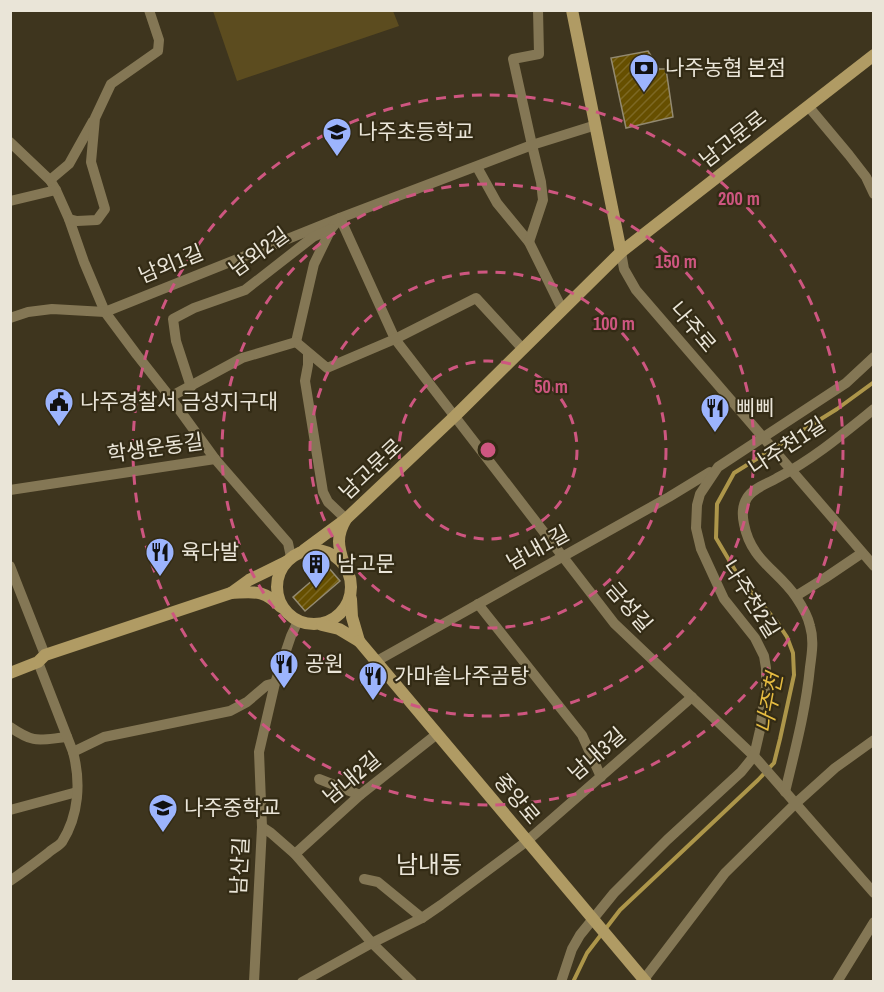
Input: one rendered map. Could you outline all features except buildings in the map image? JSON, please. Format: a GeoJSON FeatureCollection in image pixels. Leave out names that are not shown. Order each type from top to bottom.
{"type":"FeatureCollection","features":[{"type":"Feature","properties":{"kind":"street"},"geometry":{"type":"LineString","coordinates":[[50,180],[69,164],[111,84],[158,51],[159,40],[149,10]]}},
{"type":"Feature","properties":{"kind":"street"},"geometry":{"type":"LineString","coordinates":[[529,242],[543,200],[542,182],[513,59],[539,54],[538,10]]}},
{"type":"Feature","properties":{"kind":"street","name":"나주로"},"geometry":{"type":"LineString","coordinates":[[572,10],[624,269],[636,290],[873,566]]}},
{"type":"Feature","properties":{"kind":"street","name":"남고문로"},"geometry":{"type":"LineString","coordinates":[[308,352],[305,381],[323,492],[328,502],[346,519],[455,416],[621,252],[873,55]]}},
{"type":"Feature","properties":{"kind":"street"},"geometry":{"type":"LineString","coordinates":[[808,106],[866,177],[873,194]]}},
{"type":"Feature","properties":{"kind":"street"},"geometry":{"type":"LineString","coordinates":[[69,219],[97,220],[105,209],[91,162],[95,118]]}},
{"type":"Feature","properties":{"kind":"street","name":"남외1길"},"geometry":{"type":"LineString","coordinates":[[10,318],[28,312],[52,309],[105,312],[340,218],[532,145],[596,125]]}},
{"type":"Feature","properties":{"kind":"street"},"geometry":{"type":"LineString","coordinates":[[10,142],[50,180],[69,219],[105,312],[215,459]]}},
{"type":"Feature","properties":{"kind":"street"},"geometry":{"type":"LineString","coordinates":[[477,167],[497,203],[529,242],[562,309]]}},
{"type":"Feature","properties":{"kind":"street"},"geometry":{"type":"LineString","coordinates":[[10,201],[56,190]]}},
{"type":"Feature","properties":{"kind":"street"},"geometry":{"type":"LineString","coordinates":[[296,342],[314,264],[340,218],[395,339],[455,416]]}},
{"type":"Feature","properties":{"kind":"street","name":"남외2길"},"geometry":{"type":"LineString","coordinates":[[191,387],[176,341],[173,319],[194,308],[244,290],[313,237],[332,229]]}},
{"type":"Feature","properties":{"kind":"street"},"geometry":{"type":"LineString","coordinates":[[296,342],[327,368],[395,339],[476,298],[522,348]]}},
{"type":"Feature","properties":{"kind":"street"},"geometry":{"type":"LineString","coordinates":[[170,397],[242,358],[296,342]]}},
{"type":"Feature","properties":{"kind":"street","name":"나주천2길"},"geometry":{"type":"LineString","coordinates":[[561,981],[572,949],[580,935],[594,921],[614,893],[667,840],[741,772],[754,756],[766,687],[764,656],[755,638],[724,599],[700,549],[696,528],[700,494],[718,467],[764,440],[846,382],[873,357]]}},
{"type":"Feature","properties":{"kind":"street","name":"나주천1길"},"geometry":{"type":"LineString","coordinates":[[785,792],[803,720],[808,688],[812,641],[810,625],[796,596],[752,548],[742,517],[743,508],[752,492],[812,457],[873,409]]}},
{"type":"Feature","properties":{"kind":"street","name":"금성길"},"geometry":{"type":"LineString","coordinates":[[455,416],[614,623],[754,756],[873,893]]}},
{"type":"Feature","properties":{"kind":"street","name":"학생운동길"},"geometry":{"type":"LineString","coordinates":[[10,490],[215,459],[288,543],[293,557]]}},
{"type":"Feature","properties":{"kind":"street","name":"남내1길"},"geometry":{"type":"LineString","coordinates":[[375,662],[696,482],[718,467]]}},
{"type":"Feature","properties":{"kind":"street"},"geometry":{"type":"LineString","coordinates":[[285,612],[278,602],[276,589],[277,577],[282,566],[346,519]]}},
{"type":"Feature","properties":{"kind":"street"},"geometry":{"type":"LineString","coordinates":[[344,566],[339,537],[340,529],[346,519]]}},
{"type":"Feature","properties":{"kind":"street"},"geometry":{"type":"LineString","coordinates":[[10,673],[41,659],[231,592],[293,557],[313,550],[325,551],[336,557],[350,576],[351,608],[359,641]]}},
{"type":"Feature","properties":{"kind":"street"},"geometry":{"type":"LineString","coordinates":[[796,596],[861,553]]}},
{"type":"Feature","properties":{"kind":"street"},"geometry":{"type":"LineString","coordinates":[[10,566],[73,752],[77,792],[76,810],[61,843],[10,881]]}},
{"type":"Feature","properties":{"kind":"street"},"geometry":{"type":"LineString","coordinates":[[320,624],[332,620],[342,612],[349,601],[351,588]]}},
{"type":"Feature","properties":{"kind":"street"},"geometry":{"type":"LineString","coordinates":[[231,592],[263,593],[298,621],[339,629],[359,641]]}},
{"type":"Feature","properties":{"kind":"street"},"geometry":{"type":"LineString","coordinates":[[478,604],[582,735],[601,777]]}},
{"type":"Feature","properties":{"kind":"street","name":"남산길"},"geometry":{"type":"LineString","coordinates":[[254,981],[262,827],[259,752],[275,683],[298,621]]}},
{"type":"Feature","properties":{"kind":"street","name":"중앙로"},"geometry":{"type":"LineString","coordinates":[[359,641],[644,981]]}},
{"type":"Feature","properties":{"kind":"street"},"geometry":{"type":"LineString","coordinates":[[73,752],[104,738],[230,711],[247,702],[267,685],[275,683]]}},
{"type":"Feature","properties":{"kind":"street","name":"남내3길"},"geometry":{"type":"LineString","coordinates":[[302,981],[422,918],[527,841],[692,697]]}},
{"type":"Feature","properties":{"kind":"street"},"geometry":{"type":"LineString","coordinates":[[10,727],[36,740],[67,737]]}},
{"type":"Feature","properties":{"kind":"street","name":"남내2길"},"geometry":{"type":"LineString","coordinates":[[295,854],[360,795],[437,734]]}},
{"type":"Feature","properties":{"kind":"street"},"geometry":{"type":"LineString","coordinates":[[644,981],[725,873],[835,768],[873,741]]}},
{"type":"Feature","properties":{"kind":"street"},"geometry":{"type":"LineString","coordinates":[[319,779],[360,795]]}},
{"type":"Feature","properties":{"kind":"street"},"geometry":{"type":"LineString","coordinates":[[10,810],[77,792]]}},
{"type":"Feature","properties":{"kind":"street"},"geometry":{"type":"LineString","coordinates":[[262,827],[295,854],[372,943],[412,981]]}},
{"type":"Feature","properties":{"kind":"street"},"geometry":{"type":"LineString","coordinates":[[364,879],[378,882],[422,918]]}},
{"type":"Feature","properties":{"kind":"street"},"geometry":{"type":"LineString","coordinates":[[837,981],[873,922]]}},
{"type":"Feature","properties":{"kind":"shaded area"},"geometry":{"type":"Polygon","coordinates":[[[213,11],[393,11],[399,26],[237,81],[213,11]]]}},
{"type":"Feature","properties":{"kind":"waterway","name":"나주천"},"geometry":{"type":"LineString","coordinates":[[573,982],[587,953],[620,910],[774,763],[794,675],[793,653],[787,637],[777,622],[739,577],[716,538],[717,504],[734,473],[837,409],[874,382]]}},
{"type":"Feature","properties":{"kind":"place","name":"나주농협 본점"},"geometry":{"type":"Point","coordinates":[644,94]}},
{"type":"Feature","properties":{"kind":"place","name":"나주초등학교"},"geometry":{"type":"Point","coordinates":[337,158]}},
{"type":"Feature","properties":{"kind":"place","name":"나주경찰서 금성지구대"},"geometry":{"type":"Point","coordinates":[59,428]}},
{"type":"Feature","properties":{"kind":"place","name":"삐삐"},"geometry":{"type":"Point","coordinates":[715,434]}},
{"type":"Feature","properties":{"kind":"place","name":"육다발"},"geometry":{"type":"Point","coordinates":[160,578]}},
{"type":"Feature","properties":{"kind":"place","name":"남고문"},"geometry":{"type":"Point","coordinates":[316,590]}},
{"type":"Feature","properties":{"kind":"place","name":"공원"},"geometry":{"type":"Point","coordinates":[284,690]}},
{"type":"Feature","properties":{"kind":"place","name":"가마솥나주곰탕"},"geometry":{"type":"Point","coordinates":[373,702]}},
{"type":"Feature","properties":{"kind":"place","name":"나주중학교"},"geometry":{"type":"Point","coordinates":[163,834]}},
{"type":"Feature","properties":{"kind":"district","name":"남내동"},"geometry":{"type":"Point","coordinates":[429,865]}}]}
